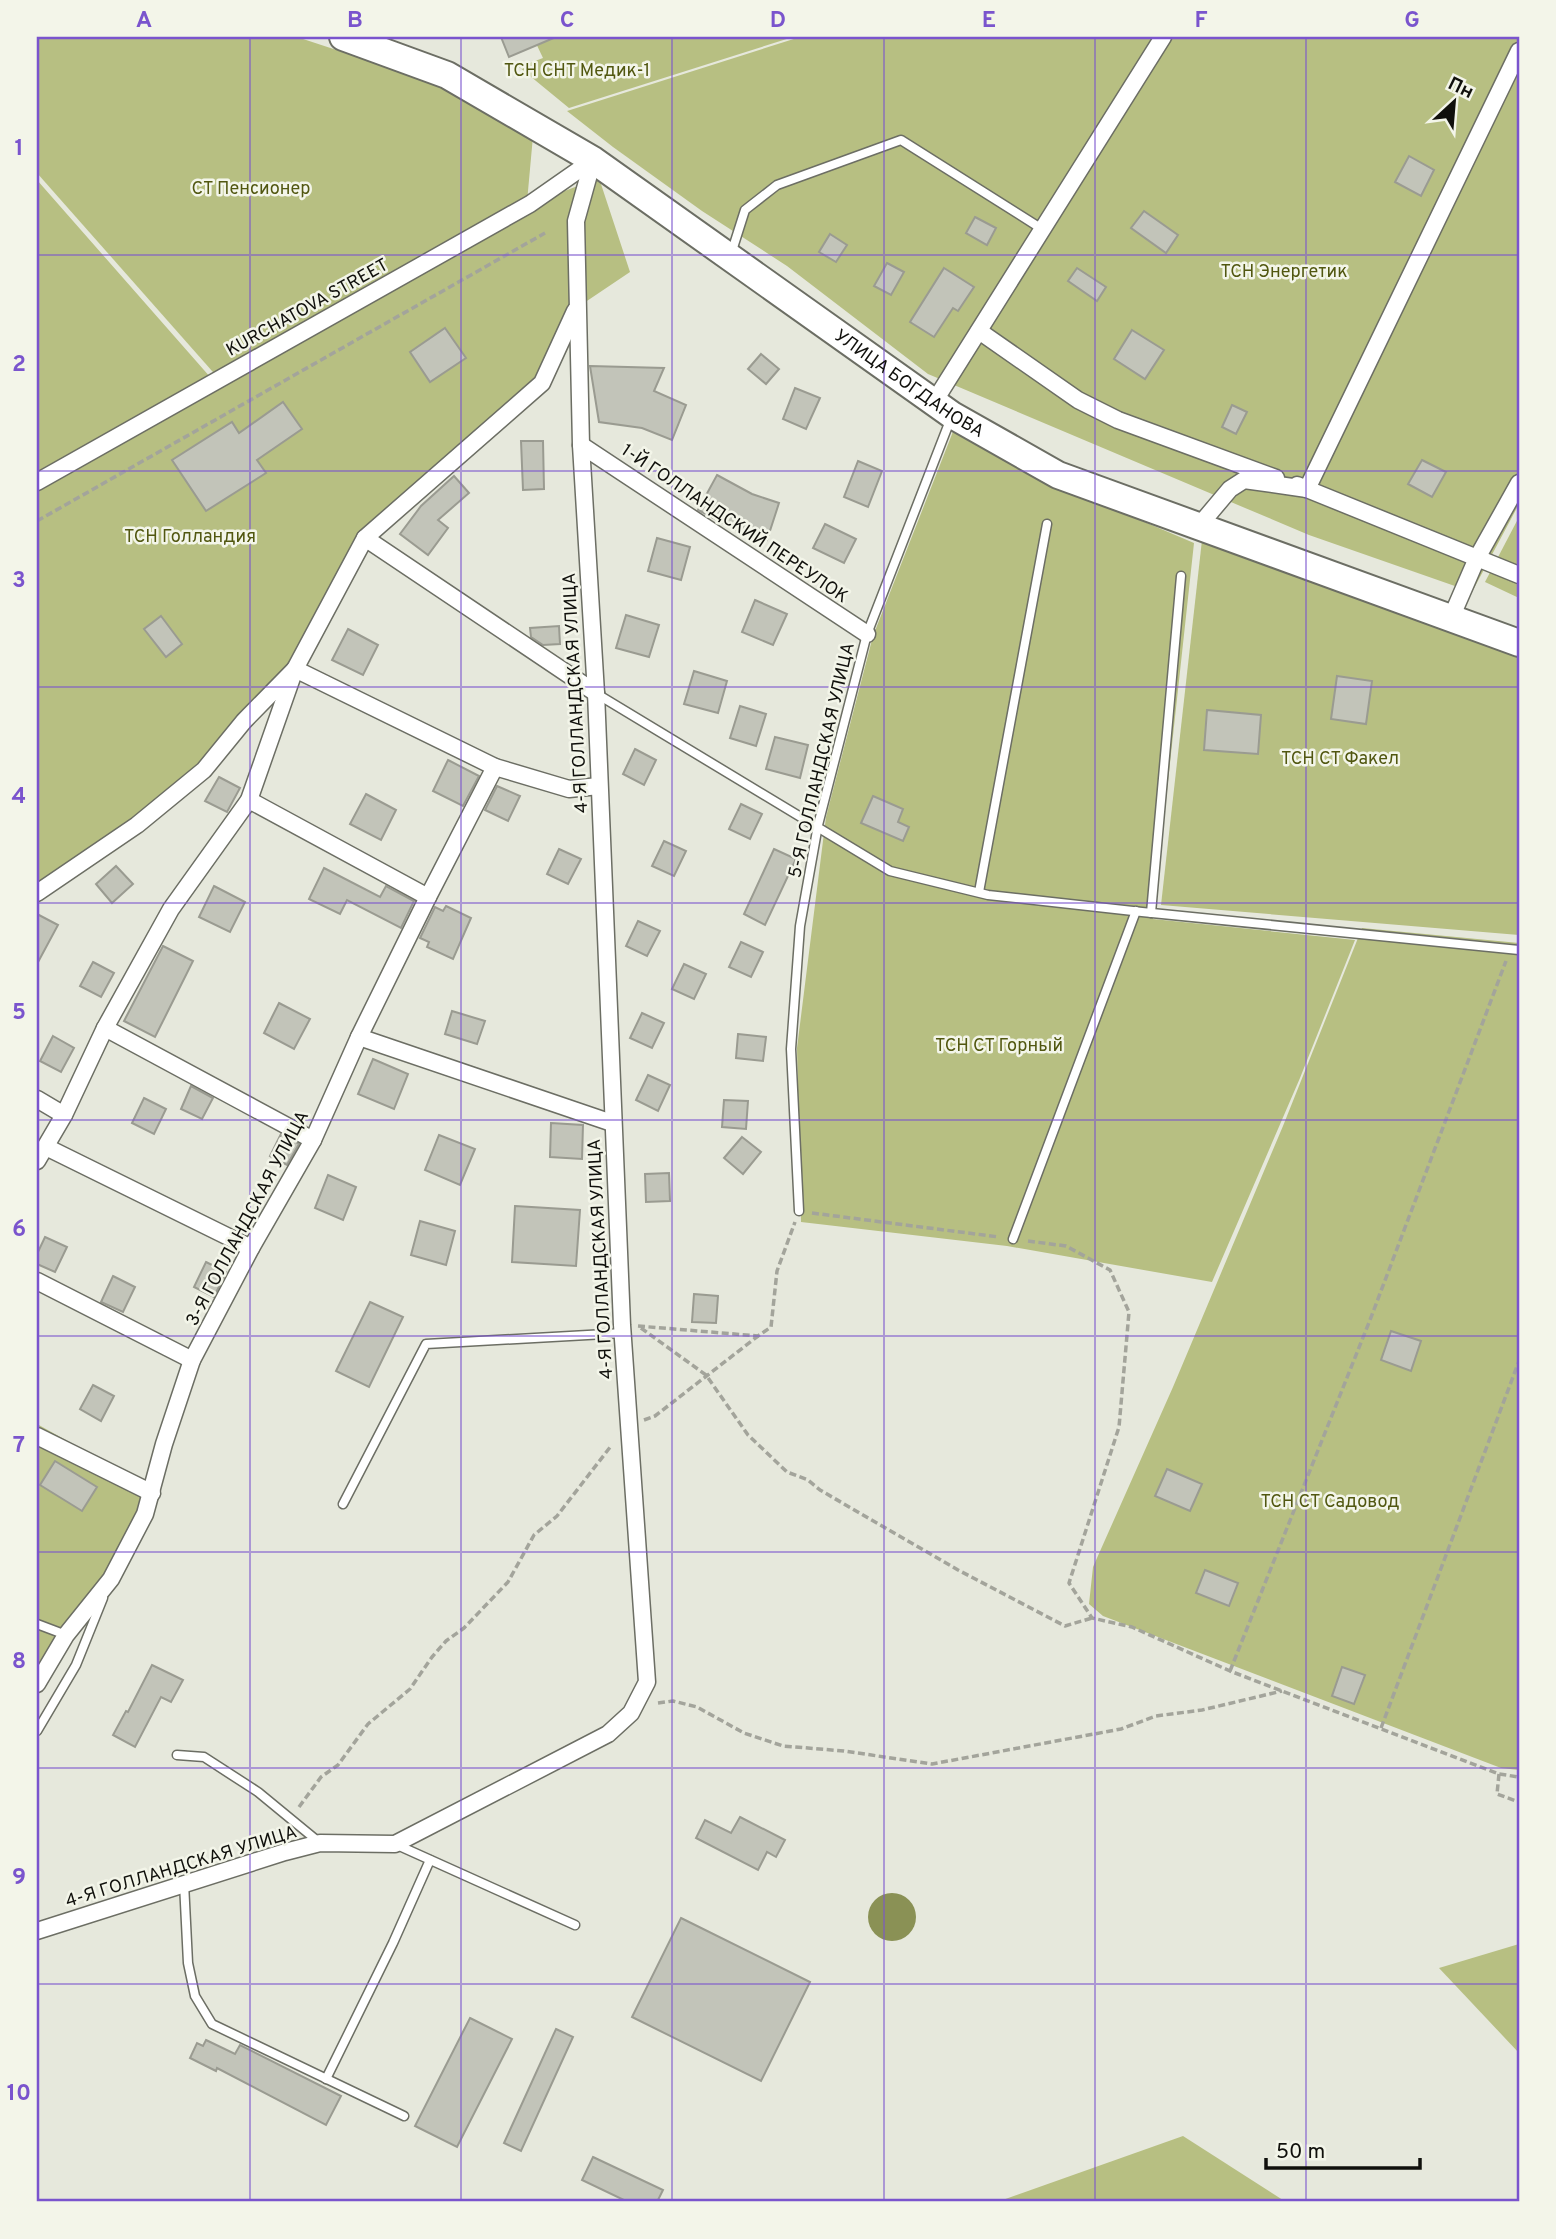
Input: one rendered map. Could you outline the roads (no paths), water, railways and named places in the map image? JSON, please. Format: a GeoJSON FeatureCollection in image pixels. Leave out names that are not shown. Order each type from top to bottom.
{"type":"FeatureCollection","features":[{"type":"Feature","properties":{"kind":"main road","name":"УЛИЦА БОГДАНОВА"},"geometry":{"type":"LineString","coordinates":[[343,37],[447,75],[593,160],[943,409],[1058,475],[1519,643]]}},
{"type":"Feature","properties":{"kind":"street"},"geometry":{"type":"LineString","coordinates":[[943,409],[979,331],[1163,37]]}},
{"type":"Feature","properties":{"kind":"street"},"geometry":{"type":"LineString","coordinates":[[1307,489],[1519,51]]}},
{"type":"Feature","properties":{"kind":"street","name":"4-Я ГОЛЛАНДСКАЯ УЛИЦА"},"geometry":{"type":"LineString","coordinates":[[37,1931],[320,1843],[395,1844],[608,1734],[632,1713],[647,1682],[629,1426],[628,1328],[612,1123],[596,693],[576,309],[576,220],[593,160]]}},
{"type":"Feature","properties":{"kind":"street","name":"KURCHATOVA STREET"},"geometry":{"type":"LineString","coordinates":[[37,482],[530,204],[593,160]]}},
{"type":"Feature","properties":{"kind":"street"},"geometry":{"type":"LineString","coordinates":[[251,1248],[41,1154],[64,1115],[105,1028],[171,909],[249,800],[295,669],[365,538],[542,383],[576,309]]}},
{"type":"Feature","properties":{"kind":"street"},"geometry":{"type":"LineString","coordinates":[[979,331],[1078,400],[1118,420],[1307,489],[1519,575]]}},
{"type":"Feature","properties":{"kind":"street","name":"1-Й ГОЛЛАНДСКИЙ ПЕРЕУЛОК"},"geometry":{"type":"LineString","coordinates":[[581,445],[867,634]]}},
{"type":"Feature","properties":{"kind":"street"},"geometry":{"type":"LineString","coordinates":[[1198,527],[1230,489],[1244,480],[1307,489]]}},
{"type":"Feature","properties":{"kind":"street"},"geometry":{"type":"LineString","coordinates":[[1451,618],[1478,558],[1519,483]]}},
{"type":"Feature","properties":{"kind":"street"},"geometry":{"type":"LineString","coordinates":[[365,538],[596,693]]}},
{"type":"Feature","properties":{"kind":"street"},"geometry":{"type":"LineString","coordinates":[[295,669],[495,767],[569,789],[599,786]]}},
{"type":"Feature","properties":{"kind":"street"},"geometry":{"type":"LineString","coordinates":[[37,893],[137,825],[204,770],[244,721],[295,669]]}},
{"type":"Feature","properties":{"kind":"street","name":"3-Я ГОЛЛАНДСКАЯ УЛИЦА"},"geometry":{"type":"LineString","coordinates":[[37,1684],[66,1635],[111,1579],[145,1514],[164,1444],[192,1360],[251,1248],[313,1140],[359,1037],[495,767]]}},
{"type":"Feature","properties":{"kind":"street"},"geometry":{"type":"LineString","coordinates":[[249,800],[428,897]]}},
{"type":"Feature","properties":{"kind":"street"},"geometry":{"type":"LineString","coordinates":[[105,1028],[313,1140]]}},
{"type":"Feature","properties":{"kind":"street"},"geometry":{"type":"LineString","coordinates":[[359,1037],[612,1123]]}},
{"type":"Feature","properties":{"kind":"street"},"geometry":{"type":"LineString","coordinates":[[37,1099],[64,1115]]}},
{"type":"Feature","properties":{"kind":"street"},"geometry":{"type":"LineString","coordinates":[[37,1281],[192,1360]]}},
{"type":"Feature","properties":{"kind":"street"},"geometry":{"type":"LineString","coordinates":[[37,1436],[152,1493]]}},
{"type":"Feature","properties":{"kind":"lane"},"geometry":{"type":"LineString","coordinates":[[730,257],[745,210],[777,185],[901,140],[1042,229]]}},
{"type":"Feature","properties":{"kind":"lane","name":"5-Я ГОЛЛАНДСКАЯ УЛИЦА"},"geometry":{"type":"LineString","coordinates":[[799,1211],[791,1049],[800,926],[818,825],[867,634],[943,409]]}},
{"type":"Feature","properties":{"kind":"lane"},"geometry":{"type":"LineString","coordinates":[[979,892],[1047,524]]}},
{"type":"Feature","properties":{"kind":"lane"},"geometry":{"type":"LineString","coordinates":[[1151,913],[1181,576]]}},
{"type":"Feature","properties":{"kind":"lane"},"geometry":{"type":"LineString","coordinates":[[596,693],[890,871],[979,892],[1136,912],[1515,950]]}},
{"type":"Feature","properties":{"kind":"lane"},"geometry":{"type":"LineString","coordinates":[[1013,1239],[1136,912]]}},
{"type":"Feature","properties":{"kind":"lane"},"geometry":{"type":"LineString","coordinates":[[343,1504],[426,1344],[628,1328]]}},
{"type":"Feature","properties":{"kind":"lane"},"geometry":{"type":"LineString","coordinates":[[37,1731],[76,1665],[111,1579]]}},
{"type":"Feature","properties":{"kind":"lane"},"geometry":{"type":"LineString","coordinates":[[37,1624],[66,1635]]}},
{"type":"Feature","properties":{"kind":"lane"},"geometry":{"type":"LineString","coordinates":[[177,1755],[204,1758],[258,1792],[320,1843]]}},
{"type":"Feature","properties":{"kind":"lane"},"geometry":{"type":"LineString","coordinates":[[395,1844],[575,1925]]}},
{"type":"Feature","properties":{"kind":"lane"},"geometry":{"type":"LineString","coordinates":[[326,2078],[393,1944],[430,1860]]}},
{"type":"Feature","properties":{"kind":"lane"},"geometry":{"type":"LineString","coordinates":[[184,1884],[187,1963],[195,1996],[212,2024],[404,2116]]}},
{"type":"Feature","properties":{"kind":"park label","name":"ТСН СНТ Медик-1"},"geometry":{"type":"Point","coordinates":[577,70]}},
{"type":"Feature","properties":{"kind":"park label","name":"СТ Пенсионер"},"geometry":{"type":"Point","coordinates":[251,188]}},
{"type":"Feature","properties":{"kind":"park label","name":"ТСН Энергетик"},"geometry":{"type":"Point","coordinates":[1284,271]}},
{"type":"Feature","properties":{"kind":"park label","name":"ТСН Голландия"},"geometry":{"type":"Point","coordinates":[190,536]}},
{"type":"Feature","properties":{"kind":"park label","name":"ТСН СТ Факел"},"geometry":{"type":"Point","coordinates":[1340,758]}},
{"type":"Feature","properties":{"kind":"park label","name":"ТСН СТ Горный"},"geometry":{"type":"Point","coordinates":[999,1045]}},
{"type":"Feature","properties":{"kind":"park label","name":"ТСН СТ Садовод"},"geometry":{"type":"Point","coordinates":[1330,1501]}}]}
